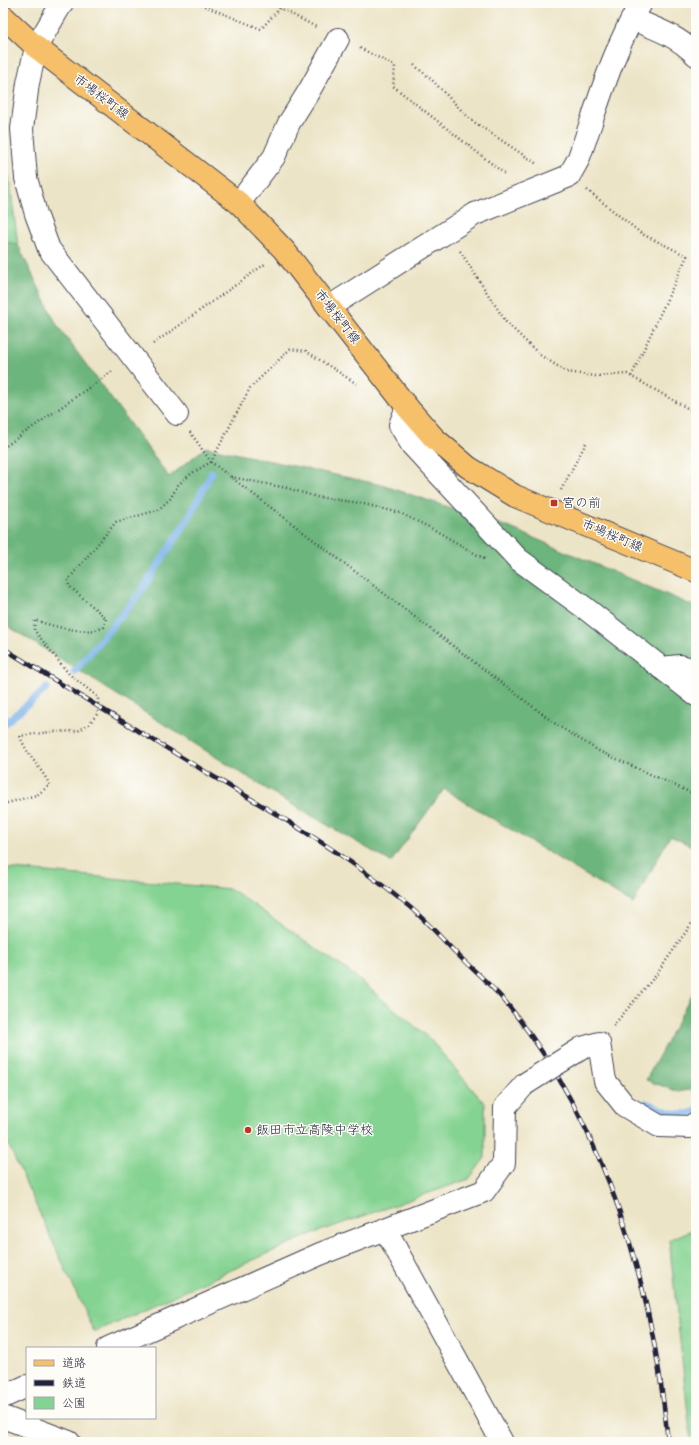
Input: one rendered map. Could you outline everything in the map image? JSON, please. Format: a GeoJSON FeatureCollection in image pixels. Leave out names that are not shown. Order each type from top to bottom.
{"type":"FeatureCollection","features":[{"type":"Feature","properties":{"kind":"main road","name":"市場桜町線"},"geometry":{"type":"LineString","coordinates":[[3,16],[36,47],[239,203],[284,250],[407,407],[434,438],[468,467],[515,496],[696,570]]}},
{"type":"Feature","properties":{"kind":"street"},"geometry":{"type":"LineString","coordinates":[[62,3],[36,47],[28,83],[22,129],[26,178],[36,214],[49,249],[177,414]]}},
{"type":"Feature","properties":{"kind":"street"},"geometry":{"type":"LineString","coordinates":[[329,307],[475,214],[564,178],[578,160],[617,53],[636,11],[650,26],[685,43],[696,55]]}},
{"type":"Feature","properties":{"kind":"street"},"geometry":{"type":"LineString","coordinates":[[239,203],[274,157],[289,123],[338,39]]}},
{"type":"Feature","properties":{"kind":"street"},"geometry":{"type":"LineString","coordinates":[[407,407],[400,425],[412,445],[518,559],[585,608],[696,695]]}},
{"type":"Feature","properties":{"kind":"street"},"geometry":{"type":"LineString","coordinates":[[661,668],[680,666],[696,670]]}},
{"type":"Feature","properties":{"kind":"street"},"geometry":{"type":"LineString","coordinates":[[110,1347],[320,1254],[484,1191],[504,1164],[505,1107],[525,1084],[590,1046],[605,1082],[625,1106],[659,1126],[690,1127],[696,1123]]}},
{"type":"Feature","properties":{"kind":"street"},"geometry":{"type":"LineString","coordinates":[[385,1229],[502,1442]]}},
{"type":"Feature","properties":{"kind":"street"},"geometry":{"type":"LineString","coordinates":[[3,1397],[26,1386]]}},
{"type":"Feature","properties":{"kind":"street"},"geometry":{"type":"LineString","coordinates":[[3,1418],[69,1442]]}},
{"type":"Feature","properties":{"kind":"path"},"geometry":{"type":"LineString","coordinates":[[197,3],[261,29],[280,8],[280,3]]}},
{"type":"Feature","properties":{"kind":"path"},"geometry":{"type":"LineString","coordinates":[[280,8],[338,39],[350,42],[395,66],[393,86],[507,176],[513,177]]}},
{"type":"Feature","properties":{"kind":"path"},"geometry":{"type":"LineString","coordinates":[[414,65],[432,80],[471,120],[564,178],[642,234],[687,256],[631,377]]}},
{"type":"Feature","properties":{"kind":"path"},"geometry":{"type":"LineString","coordinates":[[448,231],[506,322],[540,355],[567,372],[594,376],[627,374],[696,413]]}},
{"type":"Feature","properties":{"kind":"path"},"geometry":{"type":"LineString","coordinates":[[3,804],[37,795],[50,785],[42,770],[24,748],[20,736],[50,732],[78,731],[89,724],[98,713],[98,697],[68,674],[34,630],[35,620],[54,627],[98,631],[104,627],[106,618],[69,586],[68,580],[116,522],[158,510],[170,499],[178,485],[187,477],[211,462],[250,388],[290,350],[306,351],[360,385]]}},
{"type":"Feature","properties":{"kind":"path"},"geometry":{"type":"LineString","coordinates":[[177,414],[211,462],[558,725],[599,751],[696,795]]}},
{"type":"Feature","properties":{"kind":"path"},"geometry":{"type":"LineString","coordinates":[[560,491],[586,443]]}},
{"type":"Feature","properties":{"kind":"path"},"geometry":{"type":"LineString","coordinates":[[229,476],[287,488],[317,497],[360,503],[400,513],[433,529],[489,562]]}},
{"type":"Feature","properties":{"kind":"path"},"geometry":{"type":"LineString","coordinates":[[590,1046],[657,974],[696,917]]}},
{"type":"Feature","properties":{"kind":"green space"},"geometry":{"type":"Polygon","coordinates":[[[3,173],[9,176],[18,245],[3,241],[3,173]]]}},
{"type":"Feature","properties":{"kind":"green space"},"geometry":{"type":"Polygon","coordinates":[[[3,241],[18,245],[57,325],[169,477],[206,447],[382,485],[508,527],[696,607],[696,848],[670,836],[633,904],[444,789],[391,862],[281,798],[3,623],[3,241]]]}},
{"type":"Feature","properties":{"kind":"green space","name":"飯田市立高陵中学校"},"geometry":{"type":"Polygon","coordinates":[[[3,868],[231,889],[347,970],[428,1037],[485,1104],[485,1158],[469,1179],[309,1235],[94,1332],[3,1133],[3,868]]]}},
{"type":"Feature","properties":{"kind":"green space"},"geometry":{"type":"Polygon","coordinates":[[[696,987],[696,1088],[679,1092],[646,1080],[696,987]]]}},
{"type":"Feature","properties":{"kind":"green space"},"geometry":{"type":"Polygon","coordinates":[[[696,1228],[696,1442],[691,1442],[669,1240],[696,1228]]]}},
{"type":"Feature","properties":{"kind":"waterway"},"geometry":{"type":"LineString","coordinates":[[74,672],[140,593],[188,519],[212,472]]}},
{"type":"Feature","properties":{"kind":"waterway"},"geometry":{"type":"LineString","coordinates":[[3,725],[47,688]]}},
{"type":"Feature","properties":{"kind":"waterway"},"geometry":{"type":"LineString","coordinates":[[646,1103],[677,1114],[696,1111]]}},
{"type":"Feature","properties":{"kind":"railway"},"geometry":{"type":"LineString","coordinates":[[3,648],[288,821],[360,869],[384,886],[420,916],[490,985],[508,1005],[543,1053],[573,1103],[598,1156],[620,1211],[637,1268],[651,1325],[661,1383],[668,1442]]}},
{"type":"Feature","properties":{"kind":"place","name":"宮の前"},"geometry":{"type":"Point","coordinates":[554,503]}},
{"type":"Feature","properties":{"kind":"place","name":"飯田市立高陵中学校"},"geometry":{"type":"Point","coordinates":[248,1130]}}]}
